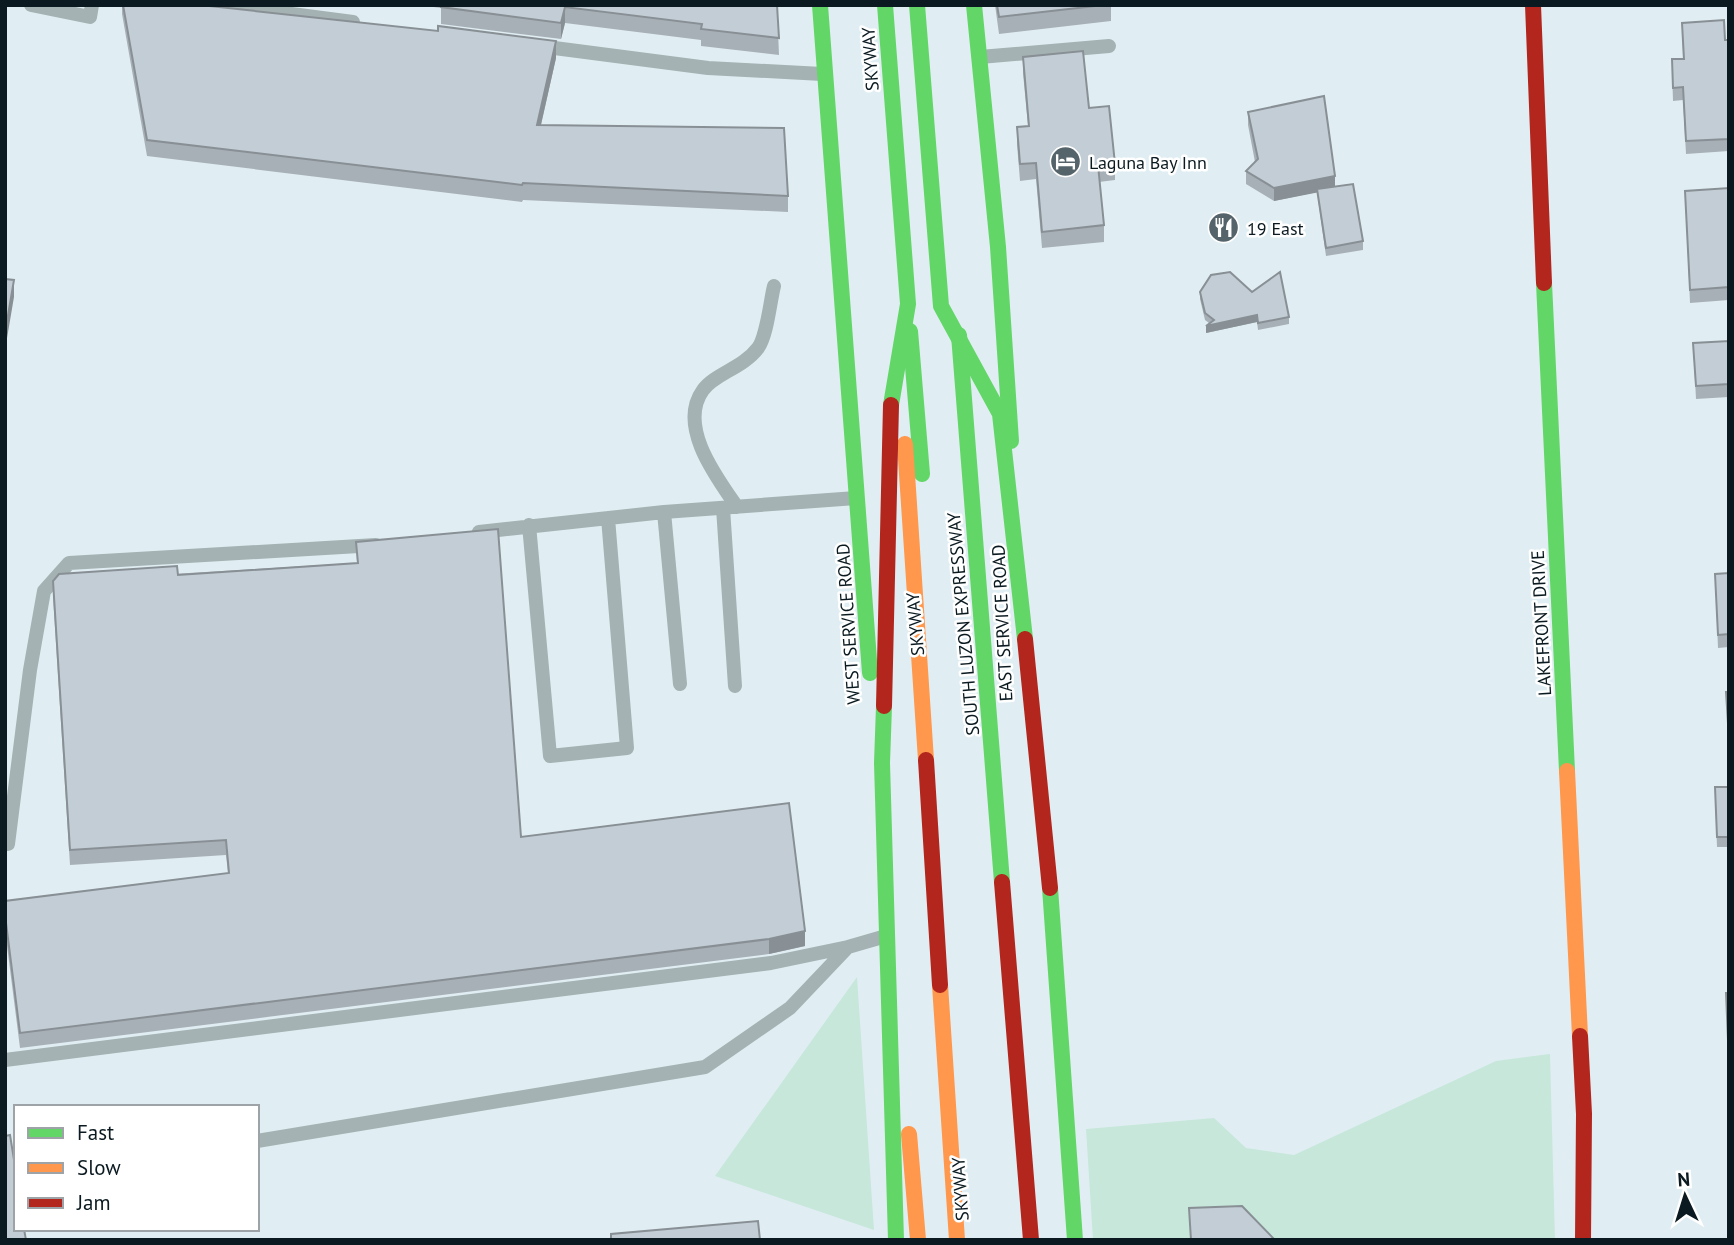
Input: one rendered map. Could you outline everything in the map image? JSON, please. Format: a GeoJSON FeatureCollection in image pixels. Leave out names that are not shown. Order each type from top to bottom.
{"type":"FeatureCollection","features":[{"type":"Feature","properties":{"kind":"main road","name":"WEST SERVICE ROAD"},"geometry":{"type":"LineString","coordinates":[[820,5],[878,785],[918,1240]]}},
{"type":"Feature","properties":{"kind":"main road"},"geometry":{"type":"LineString","coordinates":[[872,5],[923,703],[957,1240]]}},
{"type":"Feature","properties":{"kind":"main road","name":"SKYWAY"},"geometry":{"type":"LineString","coordinates":[[885,5],[928,551]]}},
{"type":"Feature","properties":{"kind":"main road"},"geometry":{"type":"LineString","coordinates":[[917,5],[949,304],[1013,1213]]}},
{"type":"Feature","properties":{"kind":"main road","name":"EAST SERVICE ROAD"},"geometry":{"type":"LineString","coordinates":[[974,5],[1006,351],[1053,1158]]}},
{"type":"Feature","properties":{"kind":"main road","name":"LAKEFRONT DRIVE"},"geometry":{"type":"LineString","coordinates":[[1533,5],[1549,413],[1584,1114],[1583,1240]]}},
{"type":"Feature","properties":{"kind":"main road"},"geometry":{"type":"LineString","coordinates":[[896,1240],[883,763],[890,413],[908,304]]}},
{"type":"Feature","properties":{"kind":"main road"},"geometry":{"type":"LineString","coordinates":[[949,304],[1000,414],[1048,874],[1075,1240]]}},
{"type":"Feature","properties":{"kind":"main road","name":"SOUTH LUZON EXPRESSWAY"},"geometry":{"type":"LineString","coordinates":[[949,304],[1031,1240]]}},
{"type":"Feature","properties":{"kind":"lane"},"geometry":{"type":"LineString","coordinates":[[31,5],[90,17],[92,5]]}},
{"type":"Feature","properties":{"kind":"lane"},"geometry":{"type":"LineString","coordinates":[[222,5],[371,24]]}},
{"type":"Feature","properties":{"kind":"lane"},"geometry":{"type":"LineString","coordinates":[[519,43],[708,68],[825,74]]}},
{"type":"Feature","properties":{"kind":"lane"},"geometry":{"type":"LineString","coordinates":[[979,57],[1109,46]]}},
{"type":"Feature","properties":{"kind":"lane"},"geometry":{"type":"LineString","coordinates":[[883,155],[945,150]]}},
{"type":"Feature","properties":{"kind":"lane"},"geometry":{"type":"LineString","coordinates":[[736,687],[730,508],[698,438],[694,412],[703,390],[745,363],[760,345],[774,286]]}},
{"type":"Feature","properties":{"kind":"lane"},"geometry":{"type":"LineString","coordinates":[[464,534],[664,512],[858,498]]}},
{"type":"Feature","properties":{"kind":"lane"},"geometry":{"type":"LineString","coordinates":[[664,512],[680,684]]}},
{"type":"Feature","properties":{"kind":"lane"},"geometry":{"type":"LineString","coordinates":[[529,526],[550,756],[601,751],[626,748],[608,518]]}},
{"type":"Feature","properties":{"kind":"lane"},"geometry":{"type":"LineString","coordinates":[[8,844],[30,670],[44,591],[69,563],[385,543]]}},
{"type":"Feature","properties":{"kind":"lane"},"geometry":{"type":"LineString","coordinates":[[5,1060],[771,963],[848,947],[893,934]]}},
{"type":"Feature","properties":{"kind":"lane"},"geometry":{"type":"LineString","coordinates":[[259,1141],[705,1067],[790,1008],[848,947]]}},
{"type":"Feature","properties":{"kind":"green space"},"geometry":{"type":"Polygon","coordinates":[[[857,977],[874,1230],[715,1176],[857,977]]]}},
{"type":"Feature","properties":{"kind":"green space"},"geometry":{"type":"Polygon","coordinates":[[[1550,1054],[1555,1240],[1093,1240],[1086,1129],[1214,1118],[1246,1148],[1294,1155],[1496,1061],[1550,1054]]]}},
{"type":"Feature","properties":{"kind":"building"},"geometry":{"type":"Polygon","coordinates":[[[123,5],[200,5],[438,31],[438,26],[556,41],[537,125],[784,128],[788,196],[522,185],[147,140],[123,5]]]}},
{"type":"Feature","properties":{"kind":"building"},"geometry":{"type":"Polygon","coordinates":[[[441,5],[777,5],[779,38],[701,29],[702,24],[565,7],[561,23],[441,5]]]}},
{"type":"Feature","properties":{"kind":"building"},"geometry":{"type":"Polygon","coordinates":[[[997,5],[1104,5],[999,17],[997,5]]]}},
{"type":"Feature","properties":{"kind":"building"},"geometry":{"type":"Polygon","coordinates":[[[1724,20],[1725,40],[1729,40],[1729,139],[1686,141],[1683,87],[1673,88],[1672,59],[1684,59],[1682,23],[1724,20]]]}},
{"type":"Feature","properties":{"kind":"building","name":"Laguna Bay Inn"},"geometry":{"type":"Polygon","coordinates":[[[1083,51],[1089,108],[1109,106],[1115,164],[1098,165],[1104,225],[1042,232],[1036,163],[1020,164],[1017,127],[1029,126],[1023,57],[1083,51]]]}},
{"type":"Feature","properties":{"kind":"building"},"geometry":{"type":"Polygon","coordinates":[[[1324,96],[1335,176],[1274,188],[1246,171],[1258,159],[1248,112],[1324,96]]]}},
{"type":"Feature","properties":{"kind":"building"},"geometry":{"type":"Polygon","coordinates":[[[1353,184],[1363,241],[1326,248],[1317,189],[1353,184]]]}},
{"type":"Feature","properties":{"kind":"building"},"geometry":{"type":"Polygon","coordinates":[[[1729,188],[1729,287],[1690,290],[1685,191],[1729,188]]]}},
{"type":"Feature","properties":{"kind":"building"},"geometry":{"type":"Polygon","coordinates":[[[1230,272],[1252,292],[1280,272],[1289,317],[1258,323],[1257,315],[1206,326],[1214,320],[1205,313],[1200,292],[1211,275],[1230,272]]]}},
{"type":"Feature","properties":{"kind":"building"},"geometry":{"type":"Polygon","coordinates":[[[5,279],[14,280],[5,333],[5,279]]]}},
{"type":"Feature","properties":{"kind":"building"},"geometry":{"type":"Polygon","coordinates":[[[1729,341],[1729,384],[1696,386],[1693,343],[1729,341]]]}},
{"type":"Feature","properties":{"kind":"building"},"geometry":{"type":"Polygon","coordinates":[[[498,529],[521,837],[789,803],[805,931],[769,939],[20,1033],[5,901],[229,873],[226,840],[70,850],[53,581],[59,574],[177,566],[178,575],[358,563],[356,542],[498,529]]]}},
{"type":"Feature","properties":{"kind":"building"},"geometry":{"type":"Polygon","coordinates":[[[1729,573],[1729,634],[1718,635],[1715,574],[1729,573]]]}},
{"type":"Feature","properties":{"kind":"building"},"geometry":{"type":"Polygon","coordinates":[[[1726,692],[1729,692],[1729,739],[1726,692]]]}},
{"type":"Feature","properties":{"kind":"building"},"geometry":{"type":"Polygon","coordinates":[[[1715,787],[1729,787],[1729,837],[1717,837],[1715,787]]]}},
{"type":"Feature","properties":{"kind":"building"},"geometry":{"type":"Polygon","coordinates":[[[1726,993],[1729,993],[1729,1040],[1728,1040],[1726,993]]]}},
{"type":"Feature","properties":{"kind":"building"},"geometry":{"type":"Polygon","coordinates":[[[10,1135],[14,1160],[14,1231],[24,1231],[26,1240],[5,1240],[5,1136],[10,1135]]]}},
{"type":"Feature","properties":{"kind":"building"},"geometry":{"type":"Polygon","coordinates":[[[1242,1206],[1275,1240],[1191,1240],[1189,1208],[1242,1206]]]}},
{"type":"Feature","properties":{"kind":"building"},"geometry":{"type":"Polygon","coordinates":[[[758,1221],[760,1240],[611,1240],[611,1234],[758,1221]]]}},
{"type":"Feature","properties":{"kind":"traffic: fast"},"geometry":{"type":"LineString","coordinates":[[820,5],[870,673]]}},
{"type":"Feature","properties":{"kind":"traffic: fast"},"geometry":{"type":"LineString","coordinates":[[885,5],[908,304],[891,405]]}},
{"type":"Feature","properties":{"kind":"traffic: fast"},"geometry":{"type":"LineString","coordinates":[[917,5],[941,306],[1000,414],[1025,639]]}},
{"type":"Feature","properties":{"kind":"traffic: fast"},"geometry":{"type":"LineString","coordinates":[[974,5],[998,247],[1011,441]]}},
{"type":"Feature","properties":{"kind":"traffic: fast"},"geometry":{"type":"LineString","coordinates":[[1544,283],[1567,771]]}},
{"type":"Feature","properties":{"kind":"traffic: fast"},"geometry":{"type":"LineString","coordinates":[[910,331],[922,474]]}},
{"type":"Feature","properties":{"kind":"traffic: fast"},"geometry":{"type":"LineString","coordinates":[[959,335],[1002,882]]}},
{"type":"Feature","properties":{"kind":"traffic: fast"},"geometry":{"type":"LineString","coordinates":[[884,706],[882,763],[896,1240]]}},
{"type":"Feature","properties":{"kind":"traffic: fast"},"geometry":{"type":"LineString","coordinates":[[1050,888],[1075,1240]]}},
{"type":"Feature","properties":{"kind":"traffic: slow"},"geometry":{"type":"LineString","coordinates":[[905,444],[926,760]]}},
{"type":"Feature","properties":{"kind":"traffic: slow"},"geometry":{"type":"LineString","coordinates":[[1567,771],[1580,1036]]}},
{"type":"Feature","properties":{"kind":"traffic: slow"},"geometry":{"type":"LineString","coordinates":[[940,985],[957,1240]]}},
{"type":"Feature","properties":{"kind":"traffic: slow"},"geometry":{"type":"LineString","coordinates":[[909,1134],[918,1240]]}},
{"type":"Feature","properties":{"kind":"traffic: jam"},"geometry":{"type":"LineString","coordinates":[[1533,5],[1544,283]]}},
{"type":"Feature","properties":{"kind":"traffic: jam"},"geometry":{"type":"LineString","coordinates":[[884,706],[891,405]]}},
{"type":"Feature","properties":{"kind":"traffic: jam"},"geometry":{"type":"LineString","coordinates":[[1025,639],[1050,888]]}},
{"type":"Feature","properties":{"kind":"traffic: jam"},"geometry":{"type":"LineString","coordinates":[[926,760],[940,985]]}},
{"type":"Feature","properties":{"kind":"traffic: jam"},"geometry":{"type":"LineString","coordinates":[[1002,882],[1031,1240]]}},
{"type":"Feature","properties":{"kind":"traffic: jam"},"geometry":{"type":"LineString","coordinates":[[1580,1036],[1584,1114],[1583,1240]]}},
{"type":"Feature","properties":{"kind":"place","name":"Laguna Bay Inn"},"geometry":{"type":"Point","coordinates":[1066,162]}},
{"type":"Feature","properties":{"kind":"place","name":"19 East"},"geometry":{"type":"Point","coordinates":[1224,228]}}]}
